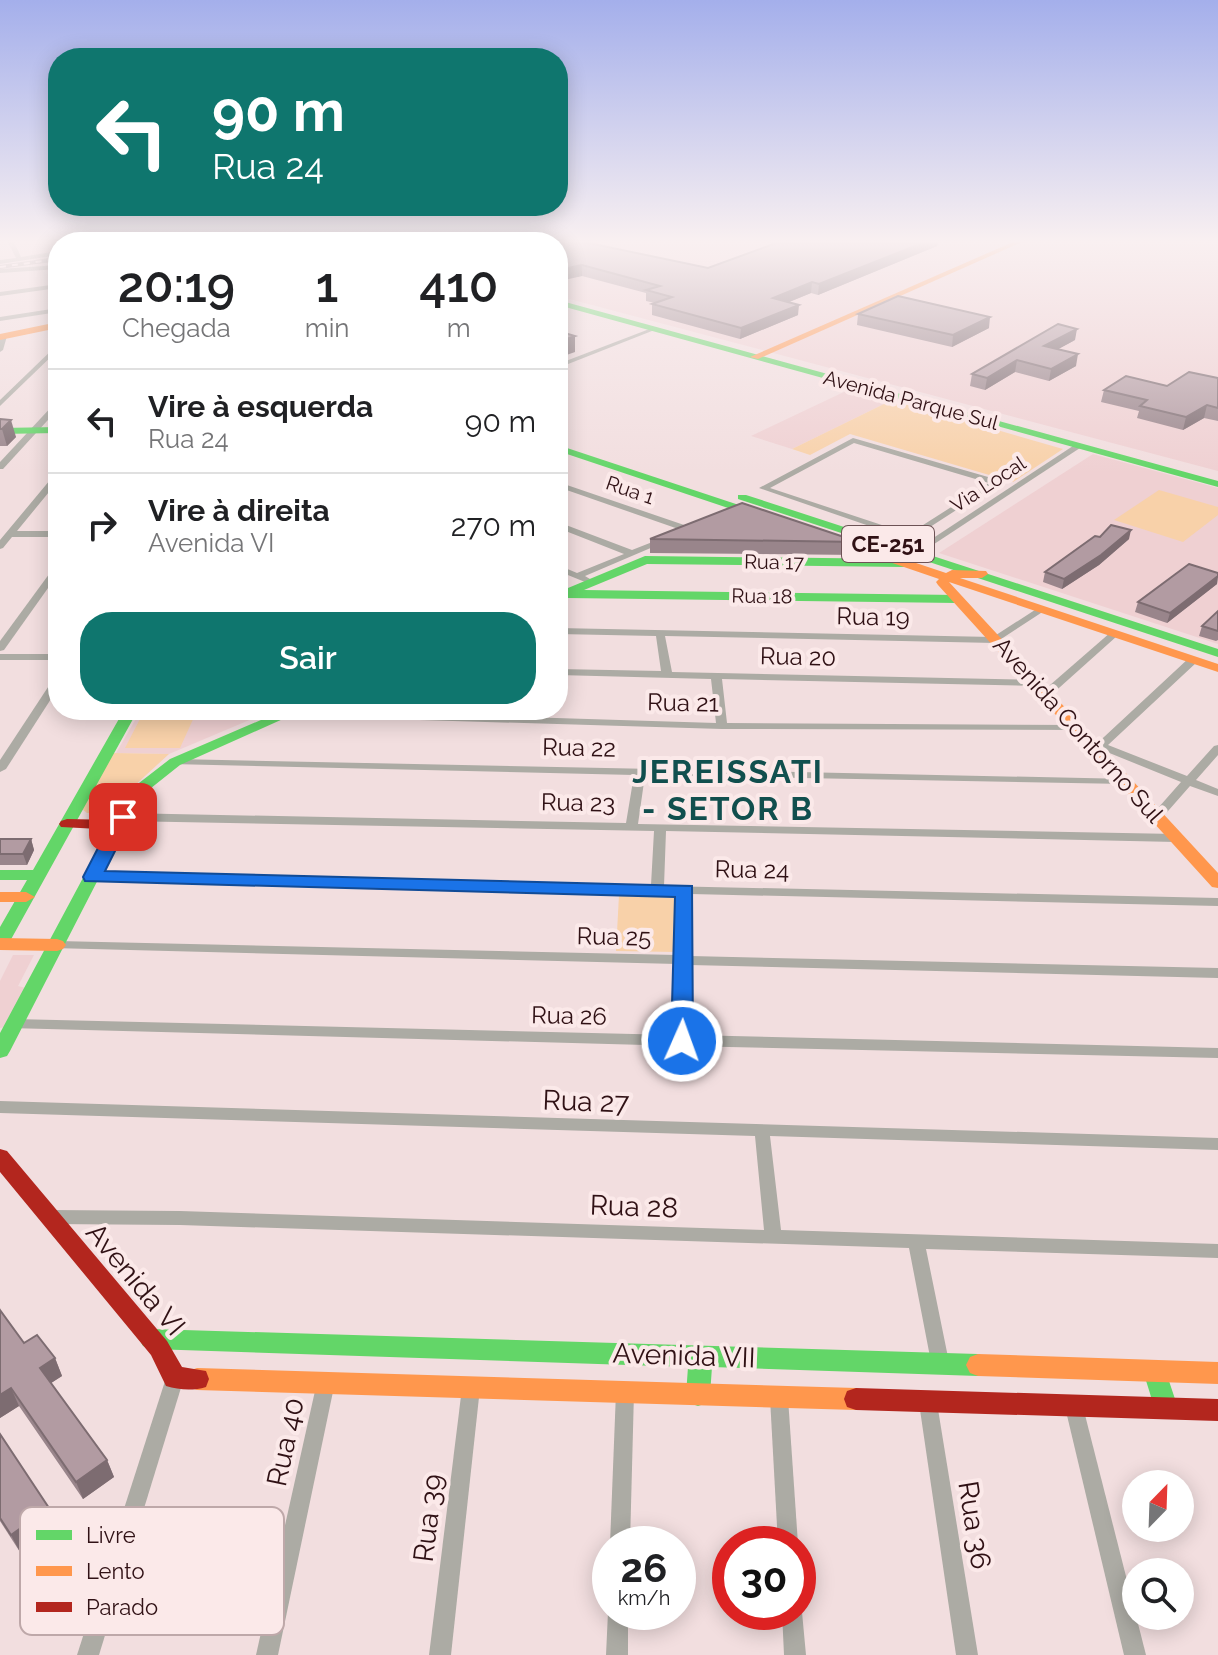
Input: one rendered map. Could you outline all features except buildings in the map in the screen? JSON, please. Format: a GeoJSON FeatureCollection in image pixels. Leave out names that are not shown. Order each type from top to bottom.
{"type":"FeatureCollection","features":[{"type":"Feature","properties":{"kind":"street"},"geometry":{"type":"LineString","coordinates":[[1,338],[39,319]]}},
{"type":"Feature","properties":{"kind":"street","name":"Avenida Parque Sul"},"geometry":{"type":"LineString","coordinates":[[622,319],[751,352],[1218,484]]}},
{"type":"Feature","properties":{"kind":"street","name":"Avenida Parque Sul"},"geometry":{"type":"LineString","coordinates":[[629,319],[1218,476]]}},
{"type":"Feature","properties":{"kind":"street"},"geometry":{"type":"LineString","coordinates":[[751,352],[824,319]]}},
{"type":"Feature","properties":{"kind":"street"},"geometry":{"type":"LineString","coordinates":[[751,352],[831,319]]}},
{"type":"Feature","properties":{"kind":"street"},"geometry":{"type":"LineString","coordinates":[[568,362],[654,329]]}},
{"type":"Feature","properties":{"kind":"street"},"geometry":{"type":"LineString","coordinates":[[1,338],[48,330]]}},
{"type":"Feature","properties":{"kind":"street"},"geometry":{"type":"LineString","coordinates":[[0,404],[48,356]]}},
{"type":"Feature","properties":{"kind":"street"},"geometry":{"type":"LineString","coordinates":[[0,467],[48,416]]}},
{"type":"Feature","properties":{"kind":"street"},"geometry":{"type":"LineString","coordinates":[[0,431],[48,430]]}},
{"type":"Feature","properties":{"kind":"street","name":"CE-251"},"geometry":{"type":"LineString","coordinates":[[568,440],[738,513],[991,576],[1218,653]]}},
{"type":"Feature","properties":{"kind":"street"},"geometry":{"type":"LineString","coordinates":[[853,440],[994,483],[910,537],[840,515],[820,518],[763,487],[853,440]]}},
{"type":"Feature","properties":{"kind":"street","name":"Via Local"},"geometry":{"type":"LineString","coordinates":[[910,558],[1079,446]]}},
{"type":"Feature","properties":{"kind":"street","name":"CE-251"},"geometry":{"type":"LineString","coordinates":[[568,450],[607,458],[820,518],[947,577],[1218,668]]}},
{"type":"Feature","properties":{"kind":"street","name":"Rua 1"},"geometry":{"type":"LineString","coordinates":[[568,487],[690,530]]}},
{"type":"Feature","properties":{"kind":"street"},"geometry":{"type":"LineString","coordinates":[[0,546],[48,488]]}},
{"type":"Feature","properties":{"kind":"street"},"geometry":{"type":"LineString","coordinates":[[568,591],[584,579],[639,557],[703,525]]}},
{"type":"Feature","properties":{"kind":"street"},"geometry":{"type":"LineString","coordinates":[[568,529],[639,557]]}},
{"type":"Feature","properties":{"kind":"street"},"geometry":{"type":"LineString","coordinates":[[10,534],[48,534]]}},
{"type":"Feature","properties":{"kind":"street","name":"Rua 17"},"geometry":{"type":"LineString","coordinates":[[639,557],[910,558]]}},
{"type":"Feature","properties":{"kind":"street"},"geometry":{"type":"LineString","coordinates":[[568,572],[584,579]]}},
{"type":"Feature","properties":{"kind":"street"},"geometry":{"type":"LineString","coordinates":[[947,577],[969,573],[991,576]]}},
{"type":"Feature","properties":{"kind":"street","name":"Avenida Contorno Sul"},"geometry":{"type":"LineString","coordinates":[[947,577],[942,582],[957,599],[1099,748],[1218,883]]}},
{"type":"Feature","properties":{"kind":"street"},"geometry":{"type":"LineString","coordinates":[[0,648],[48,582]]}},
{"type":"Feature","properties":{"kind":"street"},"geometry":{"type":"LineString","coordinates":[[1014,583],[1025,595],[1023,603]]}},
{"type":"Feature","properties":{"kind":"street","name":"Rua 18"},"geometry":{"type":"LineString","coordinates":[[568,596],[957,599]]}},
{"type":"Feature","properties":{"kind":"street"},"geometry":{"type":"LineString","coordinates":[[995,640],[1041,609]]}},
{"type":"Feature","properties":{"kind":"street","name":"Rua 19"},"geometry":{"type":"LineString","coordinates":[[568,631],[995,640]]}},
{"type":"Feature","properties":{"kind":"street"},"geometry":{"type":"LineString","coordinates":[[660,633],[667,674]]}},
{"type":"Feature","properties":{"kind":"street"},"geometry":{"type":"LineString","coordinates":[[1041,688],[1114,634]]}},
{"type":"Feature","properties":{"kind":"street"},"geometry":{"type":"LineString","coordinates":[[0,657],[48,657]]}},
{"type":"Feature","properties":{"kind":"street"},"geometry":{"type":"LineString","coordinates":[[1193,660],[1099,748],[1218,793]]}},
{"type":"Feature","properties":{"kind":"street","name":"Rua 20"},"geometry":{"type":"LineString","coordinates":[[568,672],[1041,688]]}},
{"type":"Feature","properties":{"kind":"street"},"geometry":{"type":"LineString","coordinates":[[716,675],[722,726]]}},
{"type":"Feature","properties":{"kind":"street"},"geometry":{"type":"LineString","coordinates":[[0,769],[48,695]]}},
{"type":"Feature","properties":{"kind":"street"},"geometry":{"type":"LineString","coordinates":[[57,945],[0,943],[125,720]]}},
{"type":"Feature","properties":{"kind":"street"},"geometry":{"type":"LineString","coordinates":[[0,1051],[144,783],[175,762],[273,720]]}},
{"type":"Feature","properties":{"kind":"street","name":"Rua 21"},"geometry":{"type":"LineString","coordinates":[[538,720],[722,726],[1078,728]]}},
{"type":"Feature","properties":{"kind":"street"},"geometry":{"type":"LineString","coordinates":[[1157,816],[1218,748]]}},
{"type":"Feature","properties":{"kind":"street","name":"Rua 22"},"geometry":{"type":"LineString","coordinates":[[175,762],[1126,781]]}},
{"type":"Feature","properties":{"kind":"street"},"geometry":{"type":"LineString","coordinates":[[632,826],[640,771]]}},
{"type":"Feature","properties":{"kind":"street"},"geometry":{"type":"LineString","coordinates":[[67,824],[121,821]]}},
{"type":"Feature","properties":{"kind":"street","name":"Rua 23"},"geometry":{"type":"LineString","coordinates":[[121,821],[632,826],[1176,838]]}},
{"type":"Feature","properties":{"kind":"street"},"geometry":{"type":"LineString","coordinates":[[657,891],[660,827]]}},
{"type":"Feature","properties":{"kind":"street"},"geometry":{"type":"LineString","coordinates":[[0,875],[38,875]]}},
{"type":"Feature","properties":{"kind":"street","name":"Rua 24"},"geometry":{"type":"LineString","coordinates":[[92,877],[1218,902]]}},
{"type":"Feature","properties":{"kind":"street"},"geometry":{"type":"LineString","coordinates":[[682,1041],[685,891]]}},
{"type":"Feature","properties":{"kind":"street"},"geometry":{"type":"LineString","coordinates":[[0,897],[26,897]]}},
{"type":"Feature","properties":{"kind":"street","name":"Rua 25"},"geometry":{"type":"LineString","coordinates":[[57,945],[1218,973]]}},
{"type":"Feature","properties":{"kind":"street","name":"Rua 26"},"geometry":{"type":"LineString","coordinates":[[14,1024],[1218,1053]]}},
{"type":"Feature","properties":{"kind":"street","name":"Rua 27"},"geometry":{"type":"LineString","coordinates":[[0,1107],[1218,1144]]}},
{"type":"Feature","properties":{"kind":"street"},"geometry":{"type":"LineString","coordinates":[[762,1132],[773,1237]]}},
{"type":"Feature","properties":{"kind":"street"},"geometry":{"type":"LineString","coordinates":[[0,1157],[47,1217]]}},
{"type":"Feature","properties":{"kind":"street","name":"Rua 28"},"geometry":{"type":"LineString","coordinates":[[47,1217],[196,1218],[1218,1251]]}},
{"type":"Feature","properties":{"kind":"street","name":"Avenida VI"},"geometry":{"type":"LineString","coordinates":[[47,1217],[151,1339],[170,1365],[175,1378]]}},
{"type":"Feature","properties":{"kind":"street"},"geometry":{"type":"LineString","coordinates":[[916,1242],[940,1362]]}},
{"type":"Feature","properties":{"kind":"street","name":"Avenida VII"},"geometry":{"type":"LineString","coordinates":[[151,1339],[1218,1373]]}},
{"type":"Feature","properties":{"kind":"street"},"geometry":{"type":"LineString","coordinates":[[698,1395],[701,1355]]}},
{"type":"Feature","properties":{"kind":"street"},"geometry":{"type":"LineString","coordinates":[[1155,1371],[1166,1408]]}},
{"type":"Feature","properties":{"kind":"street"},"geometry":{"type":"LineString","coordinates":[[134,1507],[175,1378]]}},
{"type":"Feature","properties":{"kind":"street","name":"Avenida VII"},"geometry":{"type":"LineString","coordinates":[[175,1378],[1218,1410]]}},
{"type":"Feature","properties":{"kind":"street","name":"Rua 40"},"geometry":{"type":"LineString","coordinates":[[284,1576],[326,1382]]}},
{"type":"Feature","properties":{"kind":"street","name":"Rua 39"},"geometry":{"type":"LineString","coordinates":[[440,1655],[471,1388]]}},
{"type":"Feature","properties":{"kind":"street"},"geometry":{"type":"LineString","coordinates":[[621,1526],[625,1392]]}},
{"type":"Feature","properties":{"kind":"street"},"geometry":{"type":"LineString","coordinates":[[779,1398],[787,1526]]}},
{"type":"Feature","properties":{"kind":"street","name":"Rua 36"},"geometry":{"type":"LineString","coordinates":[[928,1403],[967,1655]]}},
{"type":"Feature","properties":{"kind":"street"},"geometry":{"type":"LineString","coordinates":[[1074,1407],[1135,1655]]}},
{"type":"Feature","properties":{"kind":"street"},"geometry":{"type":"LineString","coordinates":[[617,1655],[618,1630]]}},
{"type":"Feature","properties":{"kind":"street"},"geometry":{"type":"LineString","coordinates":[[793,1630],[795,1655]]}},
{"type":"Feature","properties":{"kind":"street"},"geometry":{"type":"LineString","coordinates":[[88,1655],[94,1635]]}},
{"type":"Feature","properties":{"kind":"street","name":"Rua 40"},"geometry":{"type":"LineString","coordinates":[[267,1655],[271,1635]]}},
{"type":"Feature","properties":{"kind":"shaded area"},"geometry":{"type":"Polygon","coordinates":[[[646,319],[1218,319],[1218,471],[646,319]]]}},
{"type":"Feature","properties":{"kind":"shaded area"},"geometry":{"type":"Polygon","coordinates":[[[846,391],[886,403],[792,449],[751,436],[846,391]]]}},
{"type":"Feature","properties":{"kind":"shaded area"},"geometry":{"type":"Polygon","coordinates":[[[886,403],[907,404],[1063,449],[1013,482],[850,434],[810,455],[792,449],[886,403]]]}},
{"type":"Feature","properties":{"kind":"shaded area"},"geometry":{"type":"Polygon","coordinates":[[[1093,454],[1218,488],[1218,644],[939,553],[1093,454]]]}},
{"type":"Feature","properties":{"kind":"shaded area"},"geometry":{"type":"Polygon","coordinates":[[[1159,490],[1218,507],[1218,515],[1183,542],[1114,520],[1159,490]]]}},
{"type":"Feature","properties":{"kind":"shaded area"},"geometry":{"type":"Polygon","coordinates":[[[135,720],[249,720],[169,754],[116,753],[135,720]]]}},
{"type":"Feature","properties":{"kind":"shaded area"},"geometry":{"type":"Polygon","coordinates":[[[139,720],[193,720],[180,748],[125,748],[139,720]]]}},
{"type":"Feature","properties":{"kind":"shaded area"},"geometry":{"type":"Polygon","coordinates":[[[113,753],[169,754],[133,787],[116,814],[87,813],[82,809],[113,753]]]}},
{"type":"Feature","properties":{"kind":"shaded area"},"geometry":{"type":"Polygon","coordinates":[[[619,895],[676,896],[676,952],[616,951],[619,895]]]}},
{"type":"Feature","properties":{"kind":"shaded area"},"geometry":{"type":"Polygon","coordinates":[[[13,955],[34,955],[18,986],[26,988],[6,1027],[0,1028],[0,981],[13,955]]]}},
{"type":"Feature","properties":{"kind":"traffic: fast"},"geometry":{"type":"LineString","coordinates":[[620,319],[1218,484]]}},
{"type":"Feature","properties":{"kind":"traffic: fast"},"geometry":{"type":"LineString","coordinates":[[0,431],[48,430]]}},
{"type":"Feature","properties":{"kind":"traffic: fast"},"geometry":{"type":"LineString","coordinates":[[568,451],[756,514]]}},
{"type":"Feature","properties":{"kind":"traffic: fast"},"geometry":{"type":"LineString","coordinates":[[742,497],[1218,653]]}},
{"type":"Feature","properties":{"kind":"traffic: fast"},"geometry":{"type":"LineString","coordinates":[[572,591],[645,560],[904,563]]}},
{"type":"Feature","properties":{"kind":"traffic: fast"},"geometry":{"type":"LineString","coordinates":[[568,594],[957,599]]}},
{"type":"Feature","properties":{"kind":"traffic: fast"},"geometry":{"type":"LineString","coordinates":[[0,943],[125,720]]}},
{"type":"Feature","properties":{"kind":"traffic: fast"},"geometry":{"type":"LineString","coordinates":[[0,1051],[135,793],[175,762],[273,720]]}},
{"type":"Feature","properties":{"kind":"traffic: fast"},"geometry":{"type":"LineString","coordinates":[[0,875],[38,875]]}},
{"type":"Feature","properties":{"kind":"traffic: fast"},"geometry":{"type":"LineString","coordinates":[[151,1339],[978,1365]]}},
{"type":"Feature","properties":{"kind":"traffic: fast"},"geometry":{"type":"LineString","coordinates":[[698,1395],[701,1355]]}},
{"type":"Feature","properties":{"kind":"traffic: fast"},"geometry":{"type":"LineString","coordinates":[[1155,1371],[1166,1408]]}},
{"type":"Feature","properties":{"kind":"traffic: slow"},"geometry":{"type":"LineString","coordinates":[[755,357],[841,319]]}},
{"type":"Feature","properties":{"kind":"traffic: slow"},"geometry":{"type":"LineString","coordinates":[[0,337],[48,327]]}},
{"type":"Feature","properties":{"kind":"traffic: slow"},"geometry":{"type":"LineString","coordinates":[[838,541],[1218,668]]}},
{"type":"Feature","properties":{"kind":"traffic: slow"},"geometry":{"type":"LineString","coordinates":[[982,574],[952,574],[942,582],[1218,883]]}},
{"type":"Feature","properties":{"kind":"traffic: slow"},"geometry":{"type":"LineString","coordinates":[[0,897],[26,897]]}},
{"type":"Feature","properties":{"kind":"traffic: slow"},"geometry":{"type":"LineString","coordinates":[[0,944],[57,945]]}},
{"type":"Feature","properties":{"kind":"traffic: slow"},"geometry":{"type":"LineString","coordinates":[[978,1365],[1218,1373]]}},
{"type":"Feature","properties":{"kind":"traffic: slow"},"geometry":{"type":"LineString","coordinates":[[197,1379],[856,1399]]}},
{"type":"Feature","properties":{"kind":"traffic: jam"},"geometry":{"type":"LineString","coordinates":[[67,824],[118,825]]}},
{"type":"Feature","properties":{"kind":"traffic: jam"},"geometry":{"type":"LineString","coordinates":[[0,1157],[159,1348],[175,1378],[197,1379]]}},
{"type":"Feature","properties":{"kind":"traffic: jam"},"geometry":{"type":"LineString","coordinates":[[856,1399],[1218,1410]]}},
{"type":"Feature","properties":{"kind":"district","name":"JEREISSATI - SETOR B"},"geometry":{"type":"Point","coordinates":[728,790]}},
{"type":"Feature","properties":{"kind":"route"},"geometry":{"type":"LineString","coordinates":[[123,817],[92,877],[685,891],[682,1041]]}}]}
